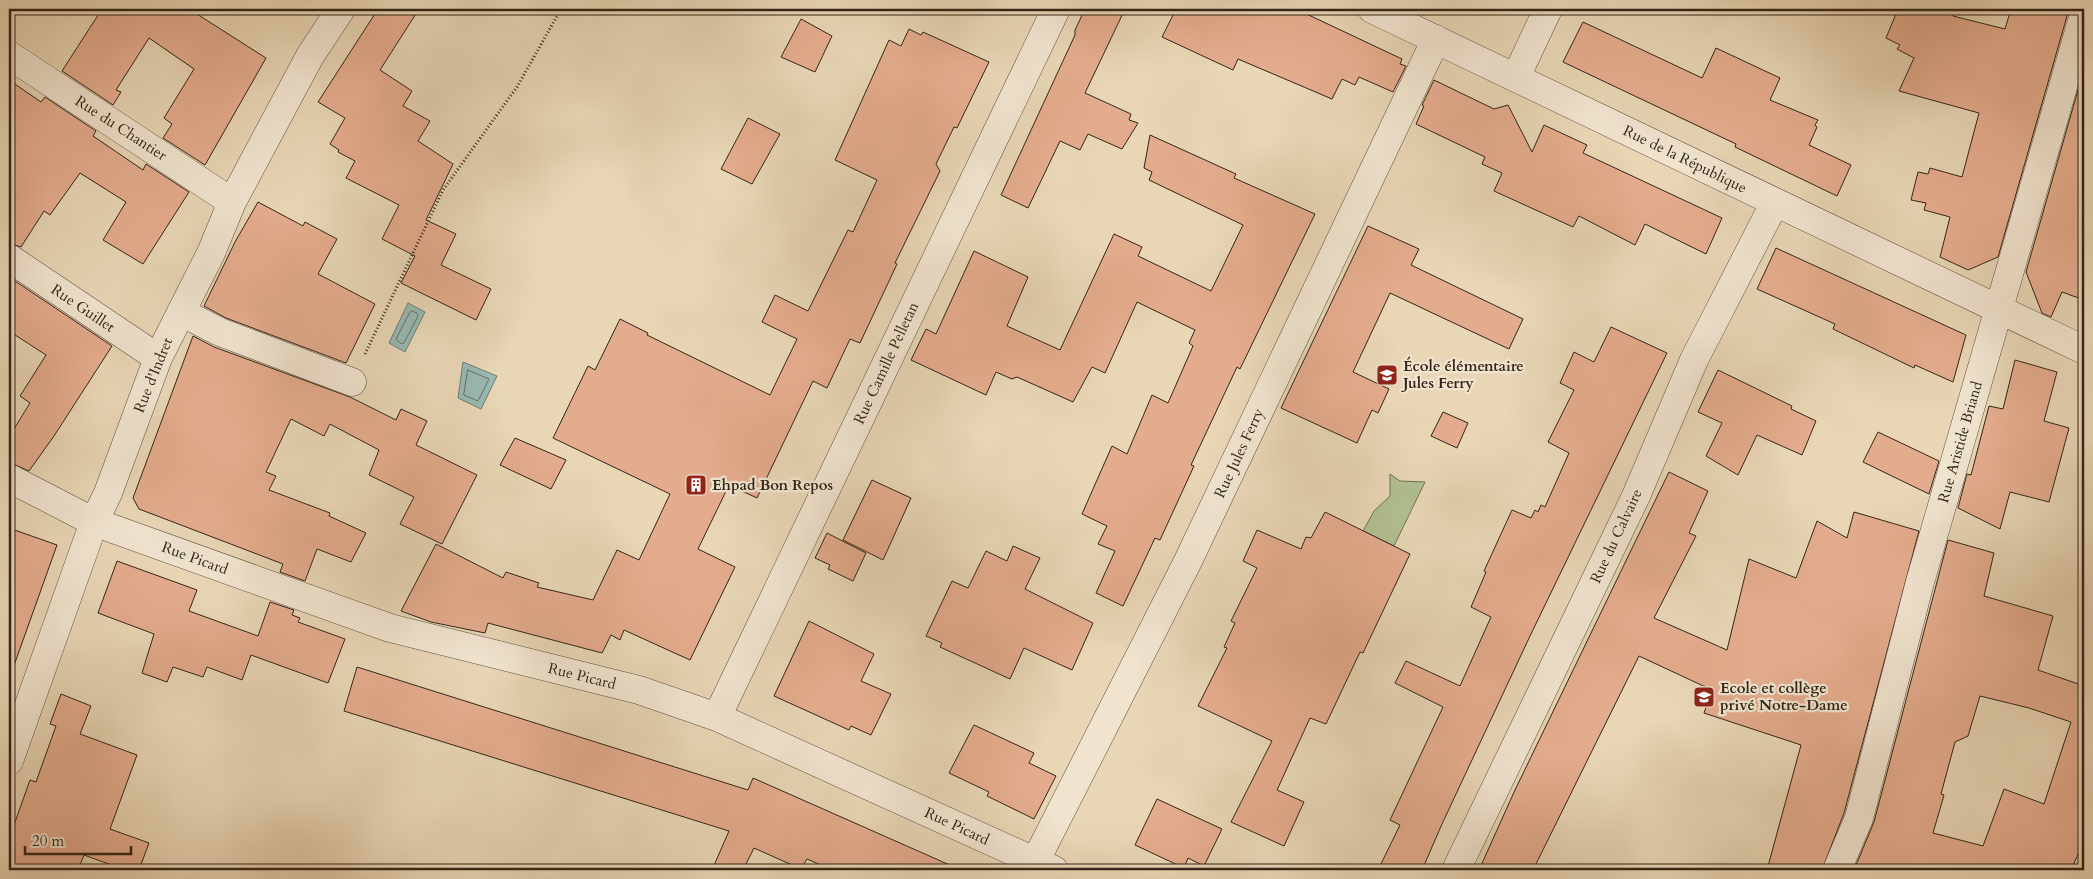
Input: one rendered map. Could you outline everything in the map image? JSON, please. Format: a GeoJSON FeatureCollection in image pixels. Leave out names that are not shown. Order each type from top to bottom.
{"type":"FeatureCollection","features":[{"type":"Feature","properties":{"kind":"street","name":"Rue d'Indret"},"geometry":{"type":"LineString","coordinates":[[9,761],[94,522],[108,493],[158,358],[211,253],[232,202],[310,56],[340,9]]}},
{"type":"Feature","properties":{"kind":"street","name":"Rue Camille Pelletan"},"geometry":{"type":"LineString","coordinates":[[717,717],[1056,9]]}},
{"type":"Feature","properties":{"kind":"street","name":"Rue de la République"},"geometry":{"type":"LineString","coordinates":[[1372,9],[1998,307],[2084,350]]}},
{"type":"Feature","properties":{"kind":"street"},"geometry":{"type":"LineString","coordinates":[[1516,77],[1548,9]]}},
{"type":"Feature","properties":{"kind":"street","name":"Rue Aristide Briand"},"geometry":{"type":"LineString","coordinates":[[1837,870],[1859,818],[1920,582],[2084,14]]}},
{"type":"Feature","properties":{"kind":"street","name":"Rue Jules Ferry"},"geometry":{"type":"LineString","coordinates":[[1045,866],[1436,39]]}},
{"type":"Feature","properties":{"kind":"street","name":"Rue du Chantier"},"geometry":{"type":"LineString","coordinates":[[9,54],[232,202]]}},
{"type":"Feature","properties":{"kind":"street","name":"Rue du Calvaire"},"geometry":{"type":"LineString","coordinates":[[1456,870],[1636,496],[1694,360],[1775,202]]}},
{"type":"Feature","properties":{"kind":"street","name":"Rue Guillet"},"geometry":{"type":"LineString","coordinates":[[9,258],[158,358]]}},
{"type":"Feature","properties":{"kind":"street"},"geometry":{"type":"LineString","coordinates":[[181,312],[220,332],[352,382]]}},
{"type":"Feature","properties":{"kind":"street","name":"Rue Picard"},"geometry":{"type":"LineString","coordinates":[[9,478],[94,522],[390,628],[639,690],[717,717],[1045,866]]}},
{"type":"Feature","properties":{"kind":"path"},"geometry":{"type":"LineString","coordinates":[[352,382],[443,190],[517,87],[561,9]]}},
{"type":"Feature","properties":{"kind":"green space"},"geometry":{"type":"Polygon","coordinates":[[[1390,474],[1400,481],[1425,482],[1394,546],[1363,531],[1374,511],[1390,496],[1390,474]]]}},
{"type":"Feature","properties":{"kind":"water"},"geometry":{"type":"Polygon","coordinates":[[[408,303],[425,312],[405,352],[389,343],[408,303]]]}},
{"type":"Feature","properties":{"kind":"water"},"geometry":{"type":"Polygon","coordinates":[[[463,362],[497,376],[481,409],[458,398],[463,362]]]}},
{"type":"Feature","properties":{"kind":"building"},"geometry":{"type":"Polygon","coordinates":[[[102,9],[189,9],[266,58],[205,165],[163,138],[172,124],[164,118],[194,69],[149,38],[116,90],[121,92],[113,105],[62,71],[102,9]]]}},
{"type":"Feature","properties":{"kind":"building"},"geometry":{"type":"Polygon","coordinates":[[[378,9],[419,9],[380,70],[412,91],[403,106],[430,121],[418,141],[453,164],[426,220],[456,234],[441,265],[491,289],[476,320],[401,283],[415,256],[382,239],[399,205],[346,178],[355,161],[338,152],[339,150],[330,144],[345,118],[318,102],[378,9]]]}},
{"type":"Feature","properties":{"kind":"building"},"geometry":{"type":"Polygon","coordinates":[[[1085,9],[1125,9],[1085,93],[1131,114],[1129,120],[1138,123],[1122,149],[1088,134],[1080,150],[1060,141],[1028,208],[1001,195],[1075,35],[1075,30],[1085,9]]]}},
{"type":"Feature","properties":{"kind":"building"},"geometry":{"type":"Polygon","coordinates":[[[1176,9],[1296,9],[1402,59],[1400,64],[1406,66],[1393,92],[1359,77],[1355,85],[1342,79],[1332,99],[1238,59],[1233,70],[1162,37],[1176,9]]]}},
{"type":"Feature","properties":{"kind":"building"},"geometry":{"type":"Polygon","coordinates":[[[1898,9],[1955,9],[1953,16],[2005,29],[2011,9],[2069,9],[1998,257],[1968,270],[1940,257],[1950,217],[1924,210],[1926,203],[1911,200],[1918,172],[1928,174],[1930,168],[1962,177],[1979,113],[1899,91],[1914,58],[1897,49],[1900,45],[1886,38],[1898,9]]]}},
{"type":"Feature","properties":{"kind":"building"},"geometry":{"type":"Polygon","coordinates":[[[801,19],[832,36],[815,72],[781,57],[801,19]]]}},
{"type":"Feature","properties":{"kind":"building"},"geometry":{"type":"Polygon","coordinates":[[[1583,22],[1702,78],[1716,48],[1780,78],[1770,100],[1818,120],[1809,145],[1851,165],[1837,196],[1735,147],[1736,144],[1563,62],[1583,22]]]}},
{"type":"Feature","properties":{"kind":"building"},"geometry":{"type":"Polygon","coordinates":[[[909,29],[921,35],[923,32],[989,62],[957,128],[954,127],[936,164],[940,171],[895,263],[897,264],[860,343],[850,339],[827,388],[813,381],[757,498],[729,485],[698,549],[735,567],[690,660],[624,630],[620,640],[611,635],[602,653],[488,623],[485,633],[431,622],[401,611],[436,544],[503,578],[506,572],[539,583],[537,587],[593,600],[617,550],[639,560],[670,494],[553,438],[588,366],[595,370],[620,319],[648,333],[647,335],[770,395],[797,339],[762,322],[775,295],[808,311],[848,230],[853,232],[877,180],[835,160],[889,40],[901,46],[909,29]]]}},
{"type":"Feature","properties":{"kind":"building"},"geometry":{"type":"Polygon","coordinates":[[[2084,69],[2084,300],[2062,292],[2051,317],[2042,313],[2026,272],[2084,69]]]}},
{"type":"Feature","properties":{"kind":"building"},"geometry":{"type":"Polygon","coordinates":[[[9,80],[41,102],[45,97],[96,131],[93,136],[143,170],[146,164],[189,192],[143,264],[103,240],[126,202],[80,173],[50,215],[44,211],[21,247],[9,243],[9,80]]]}},
{"type":"Feature","properties":{"kind":"building"},"geometry":{"type":"Polygon","coordinates":[[[1434,80],[1494,109],[1508,105],[1532,152],[1544,125],[1587,145],[1583,153],[1722,218],[1706,254],[1645,224],[1635,245],[1579,216],[1573,227],[1494,191],[1502,173],[1482,164],[1485,157],[1416,124],[1424,106],[1422,105],[1434,80]]]}},
{"type":"Feature","properties":{"kind":"building"},"geometry":{"type":"Polygon","coordinates":[[[748,118],[780,134],[752,184],[721,169],[748,118]]]}},
{"type":"Feature","properties":{"kind":"building"},"geometry":{"type":"Polygon","coordinates":[[[1150,135],[1236,174],[1234,178],[1315,214],[1240,369],[1237,367],[1191,465],[1194,466],[1160,540],[1155,538],[1123,606],[1096,593],[1115,551],[1098,544],[1107,526],[1082,514],[1112,446],[1127,454],[1152,395],[1168,403],[1193,346],[1189,343],[1195,330],[1137,302],[1105,373],[1092,367],[1073,402],[1017,377],[1012,379],[996,372],[986,395],[911,360],[926,329],[936,334],[974,251],[1028,277],[1007,326],[1060,350],[1114,234],[1142,247],[1138,256],[1211,291],[1243,225],[1149,180],[1152,172],[1144,168],[1150,135]]]}},
{"type":"Feature","properties":{"kind":"building"},"geometry":{"type":"Polygon","coordinates":[[[258,202],[303,226],[305,222],[337,239],[318,274],[375,304],[346,363],[226,318],[204,306],[235,242],[258,202]]]}},
{"type":"Feature","properties":{"kind":"building"},"geometry":{"type":"Polygon","coordinates":[[[1368,226],[1419,249],[1411,265],[1523,319],[1509,349],[1390,293],[1353,372],[1389,389],[1378,413],[1372,410],[1357,443],[1281,408],[1368,226]]]}},
{"type":"Feature","properties":{"kind":"building"},"geometry":{"type":"Polygon","coordinates":[[[1776,248],[1966,335],[1953,382],[1915,365],[1914,368],[1833,329],[1835,324],[1757,289],[1776,248]]]}},
{"type":"Feature","properties":{"kind":"building"},"geometry":{"type":"Polygon","coordinates":[[[9,277],[112,346],[29,471],[9,462],[9,437],[30,403],[20,396],[46,355],[9,331],[9,277]]]}},
{"type":"Feature","properties":{"kind":"building"},"geometry":{"type":"Polygon","coordinates":[[[1611,327],[1667,353],[1530,636],[1422,870],[1378,870],[1400,825],[1390,820],[1443,707],[1395,683],[1406,661],[1460,686],[1491,617],[1471,607],[1486,572],[1484,571],[1512,510],[1531,518],[1535,510],[1538,512],[1541,505],[1545,507],[1569,453],[1548,442],[1574,390],[1560,383],[1574,352],[1594,362],[1611,327]]]}},
{"type":"Feature","properties":{"kind":"building"},"geometry":{"type":"Polygon","coordinates":[[[193,336],[214,347],[350,397],[396,420],[401,409],[427,421],[416,445],[477,475],[442,544],[400,524],[414,497],[369,475],[379,450],[330,424],[324,436],[291,419],[266,472],[276,476],[269,490],[330,513],[329,516],[366,533],[351,562],[317,549],[305,581],[280,572],[283,564],[139,509],[133,498],[193,336]]]}},
{"type":"Feature","properties":{"kind":"building"},"geometry":{"type":"Polygon","coordinates":[[[2015,360],[2057,372],[2044,421],[2069,428],[2049,502],[2010,492],[2000,529],[1958,508],[1967,474],[1971,475],[1989,406],[2003,409],[2015,360]]]}},
{"type":"Feature","properties":{"kind":"building"},"geometry":{"type":"Polygon","coordinates":[[[1718,370],[1792,406],[1791,409],[1816,421],[1802,455],[1757,435],[1738,475],[1706,456],[1722,423],[1698,412],[1718,370]]]}},
{"type":"Feature","properties":{"kind":"building"},"geometry":{"type":"Polygon","coordinates":[[[1443,412],[1468,423],[1457,448],[1431,436],[1443,412]]]}},
{"type":"Feature","properties":{"kind":"building"},"geometry":{"type":"Polygon","coordinates":[[[1878,432],[1939,461],[1929,494],[1863,462],[1878,432]]]}},
{"type":"Feature","properties":{"kind":"building"},"geometry":{"type":"Polygon","coordinates":[[[515,438],[566,460],[551,489],[500,465],[515,438]]]}},
{"type":"Feature","properties":{"kind":"building"},"geometry":{"type":"Polygon","coordinates":[[[1669,472],[1708,491],[1689,533],[1696,536],[1654,618],[1727,650],[1749,559],[1796,578],[1817,521],[1847,538],[1854,512],[1919,531],[1844,813],[1822,870],[1767,870],[1801,745],[1704,713],[1712,690],[1639,656],[1533,870],[1479,870],[1515,790],[1669,472]]]}},
{"type":"Feature","properties":{"kind":"building"},"geometry":{"type":"Polygon","coordinates":[[[872,480],[911,498],[883,560],[843,540],[872,480]]]}},
{"type":"Feature","properties":{"kind":"building"},"geometry":{"type":"Polygon","coordinates":[[[1325,512],[1410,554],[1363,653],[1360,652],[1326,724],[1310,718],[1277,790],[1304,802],[1284,846],[1231,822],[1272,741],[1198,706],[1227,648],[1224,647],[1235,623],[1231,621],[1257,568],[1243,561],[1257,530],[1301,549],[1306,537],[1311,538],[1325,512]]]}},
{"type":"Feature","properties":{"kind":"building"},"geometry":{"type":"Polygon","coordinates":[[[9,528],[57,545],[12,671],[9,670],[9,528]]]}},
{"type":"Feature","properties":{"kind":"building"},"geometry":{"type":"Polygon","coordinates":[[[827,533],[866,553],[853,581],[828,569],[830,565],[815,558],[827,533]]]}},
{"type":"Feature","properties":{"kind":"building"},"geometry":{"type":"Polygon","coordinates":[[[1948,540],[1994,553],[1984,596],[2053,616],[2038,670],[2084,686],[2084,841],[2071,870],[1854,870],[1874,822],[1948,540]],[[1980,696],[1968,736],[1955,742],[1941,794],[1944,795],[1933,833],[1983,846],[2004,789],[2044,804],[2071,722],[2029,708],[1980,696]]]}},
{"type":"Feature","properties":{"kind":"building"},"geometry":{"type":"Polygon","coordinates":[[[1013,546],[1040,558],[1025,589],[1093,623],[1072,670],[1024,648],[1010,679],[940,647],[942,643],[926,636],[952,581],[968,588],[986,551],[1007,561],[1013,546]]]}},
{"type":"Feature","properties":{"kind":"building"},"geometry":{"type":"Polygon","coordinates":[[[117,561],[197,590],[189,611],[258,636],[270,602],[294,610],[292,615],[300,618],[298,622],[345,639],[328,683],[251,655],[242,680],[207,667],[203,677],[173,667],[167,682],[142,673],[154,634],[98,613],[117,561]]]}},
{"type":"Feature","properties":{"kind":"building"},"geometry":{"type":"Polygon","coordinates":[[[809,621],[874,654],[861,681],[891,694],[871,735],[851,726],[849,730],[774,696],[809,621]]]}},
{"type":"Feature","properties":{"kind":"building"},"geometry":{"type":"Polygon","coordinates":[[[357,667],[748,790],[753,778],[961,870],[832,870],[807,859],[801,869],[754,848],[743,870],[712,870],[729,831],[344,711],[357,667]]]}},
{"type":"Feature","properties":{"kind":"building"},"geometry":{"type":"Polygon","coordinates":[[[61,694],[91,706],[80,734],[137,755],[110,829],[149,843],[139,870],[125,870],[84,855],[78,870],[9,870],[9,839],[30,780],[36,782],[56,726],[50,724],[61,694]]]}},
{"type":"Feature","properties":{"kind":"building"},"geometry":{"type":"Polygon","coordinates":[[[974,725],[1034,753],[1029,763],[1056,776],[1034,819],[987,796],[989,792],[949,773],[974,725]]]}},
{"type":"Feature","properties":{"kind":"building"},"geometry":{"type":"Polygon","coordinates":[[[1157,799],[1222,829],[1204,866],[1188,858],[1184,868],[1135,845],[1157,799]]]}},
{"type":"Feature","properties":{"kind":"place","name":"École élémentaire Jules Ferry"},"geometry":{"type":"Point","coordinates":[1387,375]}},
{"type":"Feature","properties":{"kind":"place","name":"Ehpad Bon Repos"},"geometry":{"type":"Point","coordinates":[696,485]}},
{"type":"Feature","properties":{"kind":"place","name":"Ecole et collège privé Notre-Dame"},"geometry":{"type":"Point","coordinates":[1704,697]}}]}
